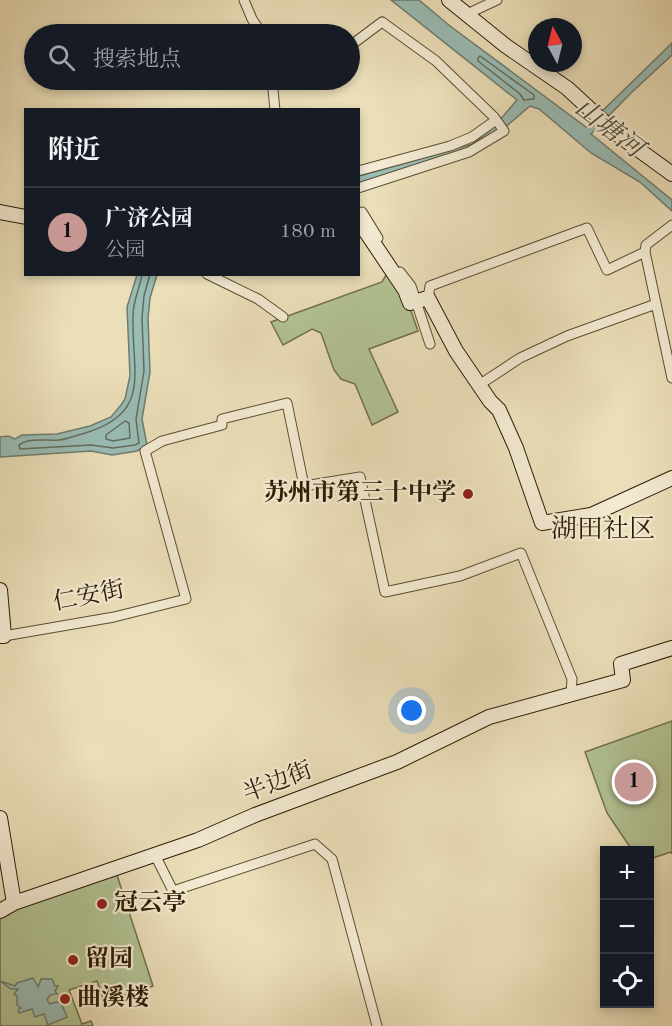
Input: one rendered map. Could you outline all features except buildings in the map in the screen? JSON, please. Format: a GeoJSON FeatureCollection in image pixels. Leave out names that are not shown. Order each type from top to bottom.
{"type":"FeatureCollection","features":[{"type":"Feature","properties":{"kind":"street"},"geometry":{"type":"LineString","coordinates":[[244,0],[255,24]]}},
{"type":"Feature","properties":{"kind":"street"},"geometry":{"type":"LineString","coordinates":[[449,0],[506,46],[567,88],[600,119],[672,174]]}},
{"type":"Feature","properties":{"kind":"street"},"geometry":{"type":"LineString","coordinates":[[467,14],[497,0]]}},
{"type":"Feature","properties":{"kind":"street"},"geometry":{"type":"LineString","coordinates":[[360,38],[382,22],[436,61],[499,124]]}},
{"type":"Feature","properties":{"kind":"street"},"geometry":{"type":"LineString","coordinates":[[270,108],[271,90]]}},
{"type":"Feature","properties":{"kind":"street"},"geometry":{"type":"LineString","coordinates":[[272,90],[275,108]]}},
{"type":"Feature","properties":{"kind":"street"},"geometry":{"type":"LineString","coordinates":[[360,170],[450,146],[499,124]]}},
{"type":"Feature","properties":{"kind":"street"},"geometry":{"type":"LineString","coordinates":[[360,187],[470,153],[481,147],[499,124]]}},
{"type":"Feature","properties":{"kind":"street"},"geometry":{"type":"LineString","coordinates":[[0,212],[24,217]]}},
{"type":"Feature","properties":{"kind":"street"},"geometry":{"type":"LineString","coordinates":[[360,212],[362,212],[388,255],[411,286],[430,344]]}},
{"type":"Feature","properties":{"kind":"street"},"geometry":{"type":"LineString","coordinates":[[360,223],[405,290],[410,303],[428,297]]}},
{"type":"Feature","properties":{"kind":"street"},"geometry":{"type":"LineString","coordinates":[[672,225],[646,245],[645,252],[672,378]]}},
{"type":"Feature","properties":{"kind":"street"},"geometry":{"type":"LineString","coordinates":[[645,252],[607,270],[587,228],[430,286],[428,297],[445,331],[479,385],[499,410],[516,448],[542,523],[591,515],[672,478]]}},
{"type":"Feature","properties":{"kind":"street"},"geometry":{"type":"LineString","coordinates":[[211,276],[258,299],[283,317]]}},
{"type":"Feature","properties":{"kind":"street"},"geometry":{"type":"LineString","coordinates":[[479,385],[520,358],[567,336],[656,304]]}},
{"type":"Feature","properties":{"kind":"street","name":"仁安街"},"geometry":{"type":"LineString","coordinates":[[2,636],[114,617],[186,599],[145,451],[162,441],[222,425],[222,419],[287,403],[304,486],[360,477],[385,592],[460,576],[521,553],[572,679],[571,695]]}},
{"type":"Feature","properties":{"kind":"street"},"geometry":{"type":"LineString","coordinates":[[0,590],[2,636]]}},
{"type":"Feature","properties":{"kind":"street","name":"半边街"},"geometry":{"type":"LineString","coordinates":[[0,911],[14,903],[198,840],[255,815],[398,762],[489,717],[623,680],[621,664],[672,648]]}},
{"type":"Feature","properties":{"kind":"street"},"geometry":{"type":"LineString","coordinates":[[0,818],[14,903]]}},
{"type":"Feature","properties":{"kind":"street"},"geometry":{"type":"LineString","coordinates":[[155,855],[173,891],[315,844],[332,860],[377,1026]]}},
{"type":"Feature","properties":{"kind":"green space"},"geometry":{"type":"Polygon","coordinates":[[[389,270],[404,291],[418,331],[369,349],[398,412],[372,425],[355,384],[341,379],[334,370],[321,333],[312,329],[283,345],[271,322],[382,282],[389,270]]]}},
{"type":"Feature","properties":{"kind":"green space"},"geometry":{"type":"Polygon","coordinates":[[[672,721],[672,854],[671,852],[654,858],[654,846],[629,846],[607,813],[585,752],[672,721]]]}},
{"type":"Feature","properties":{"kind":"green space","name":"留园"},"geometry":{"type":"Polygon","coordinates":[[[117,875],[153,986],[104,1002],[97,981],[69,990],[82,1024],[91,1021],[93,1026],[0,1026],[0,917],[21,907],[117,875]]]}},
{"type":"Feature","properties":{"kind":"water"},"geometry":{"type":"Polygon","coordinates":[[[391,0],[419,0],[450,26],[586,127],[672,43],[672,55],[591,134],[672,200],[672,211],[640,182],[591,153],[539,109],[530,106],[497,134],[477,146],[360,185],[360,176],[472,144],[493,128],[517,100],[391,0]]]}},
{"type":"Feature","properties":{"kind":"water"},"geometry":{"type":"Polygon","coordinates":[[[137,276],[157,276],[150,298],[148,318],[150,372],[142,419],[147,445],[137,451],[112,455],[91,451],[0,457],[0,437],[8,436],[15,439],[22,435],[57,434],[90,426],[111,417],[125,399],[130,376],[127,307],[137,276]]]}},
{"type":"Feature","properties":{"kind":"water"},"geometry":{"type":"Polygon","coordinates":[[[33,978],[38,987],[41,979],[52,979],[55,986],[58,986],[55,991],[57,994],[50,995],[47,1000],[50,1004],[61,1003],[67,1017],[48,1025],[44,1014],[35,1017],[32,1009],[19,1013],[18,1010],[21,1008],[17,1005],[17,996],[14,994],[18,989],[11,989],[0,981],[15,986],[17,983],[33,978]]]}},
{"type":"Feature","properties":{"kind":"place","name":"苏州市第三十中学"},"geometry":{"type":"Point","coordinates":[468,494]}},
{"type":"Feature","properties":{"kind":"place","name":"广济公园"},"geometry":{"type":"Point","coordinates":[634,782]}},
{"type":"Feature","properties":{"kind":"place","name":"冠云亭"},"geometry":{"type":"Point","coordinates":[102,904]}},
{"type":"Feature","properties":{"kind":"place","name":"留园"},"geometry":{"type":"Point","coordinates":[73,960]}},
{"type":"Feature","properties":{"kind":"place","name":"曲溪楼"},"geometry":{"type":"Point","coordinates":[65,999]}},
{"type":"Feature","properties":{"kind":"district","name":"湖田社区"},"geometry":{"type":"Point","coordinates":[603,530]}},
{"type":"Feature","properties":{"kind":"water label","name":"山塘河"},"geometry":{"type":"Point","coordinates":[608,129]}}]}
